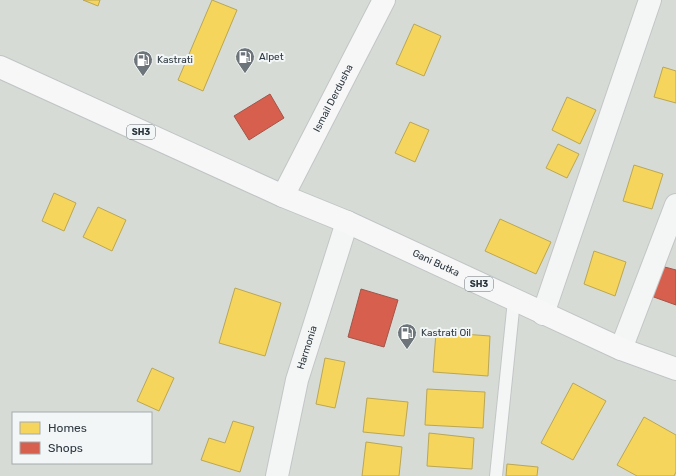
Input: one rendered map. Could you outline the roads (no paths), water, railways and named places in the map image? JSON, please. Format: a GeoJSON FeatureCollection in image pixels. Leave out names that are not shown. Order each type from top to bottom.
{"type":"FeatureCollection","features":[{"type":"Feature","properties":{"kind":"main road","name":"Ismail Derdusha"},"geometry":{"type":"LineString","coordinates":[[282,196],[384,0]]}},
{"type":"Feature","properties":{"kind":"main road","name":"SH3"},"geometry":{"type":"LineString","coordinates":[[0,67],[282,196]]}},
{"type":"Feature","properties":{"kind":"main road","name":"Gani Butka"},"geometry":{"type":"LineString","coordinates":[[282,196],[347,222],[621,349],[676,370]]}},
{"type":"Feature","properties":{"kind":"street"},"geometry":{"type":"LineString","coordinates":[[543,314],[650,0]]}},
{"type":"Feature","properties":{"kind":"street"},"geometry":{"type":"LineString","coordinates":[[621,349],[676,205]]}},
{"type":"Feature","properties":{"kind":"street","name":"Harmonia"},"geometry":{"type":"LineString","coordinates":[[277,476],[297,380],[347,222]]}},
{"type":"Feature","properties":{"kind":"lane"},"geometry":{"type":"LineString","coordinates":[[496,476],[514,300]]}},
{"type":"Feature","properties":{"kind":"place","name":"Alpet"},"geometry":{"type":"Point","coordinates":[245,74]}},
{"type":"Feature","properties":{"kind":"place","name":"Kastrati"},"geometry":{"type":"Point","coordinates":[143,77]}},
{"type":"Feature","properties":{"kind":"place","name":"Kastrati Oil"},"geometry":{"type":"Point","coordinates":[407,350]}}]}
